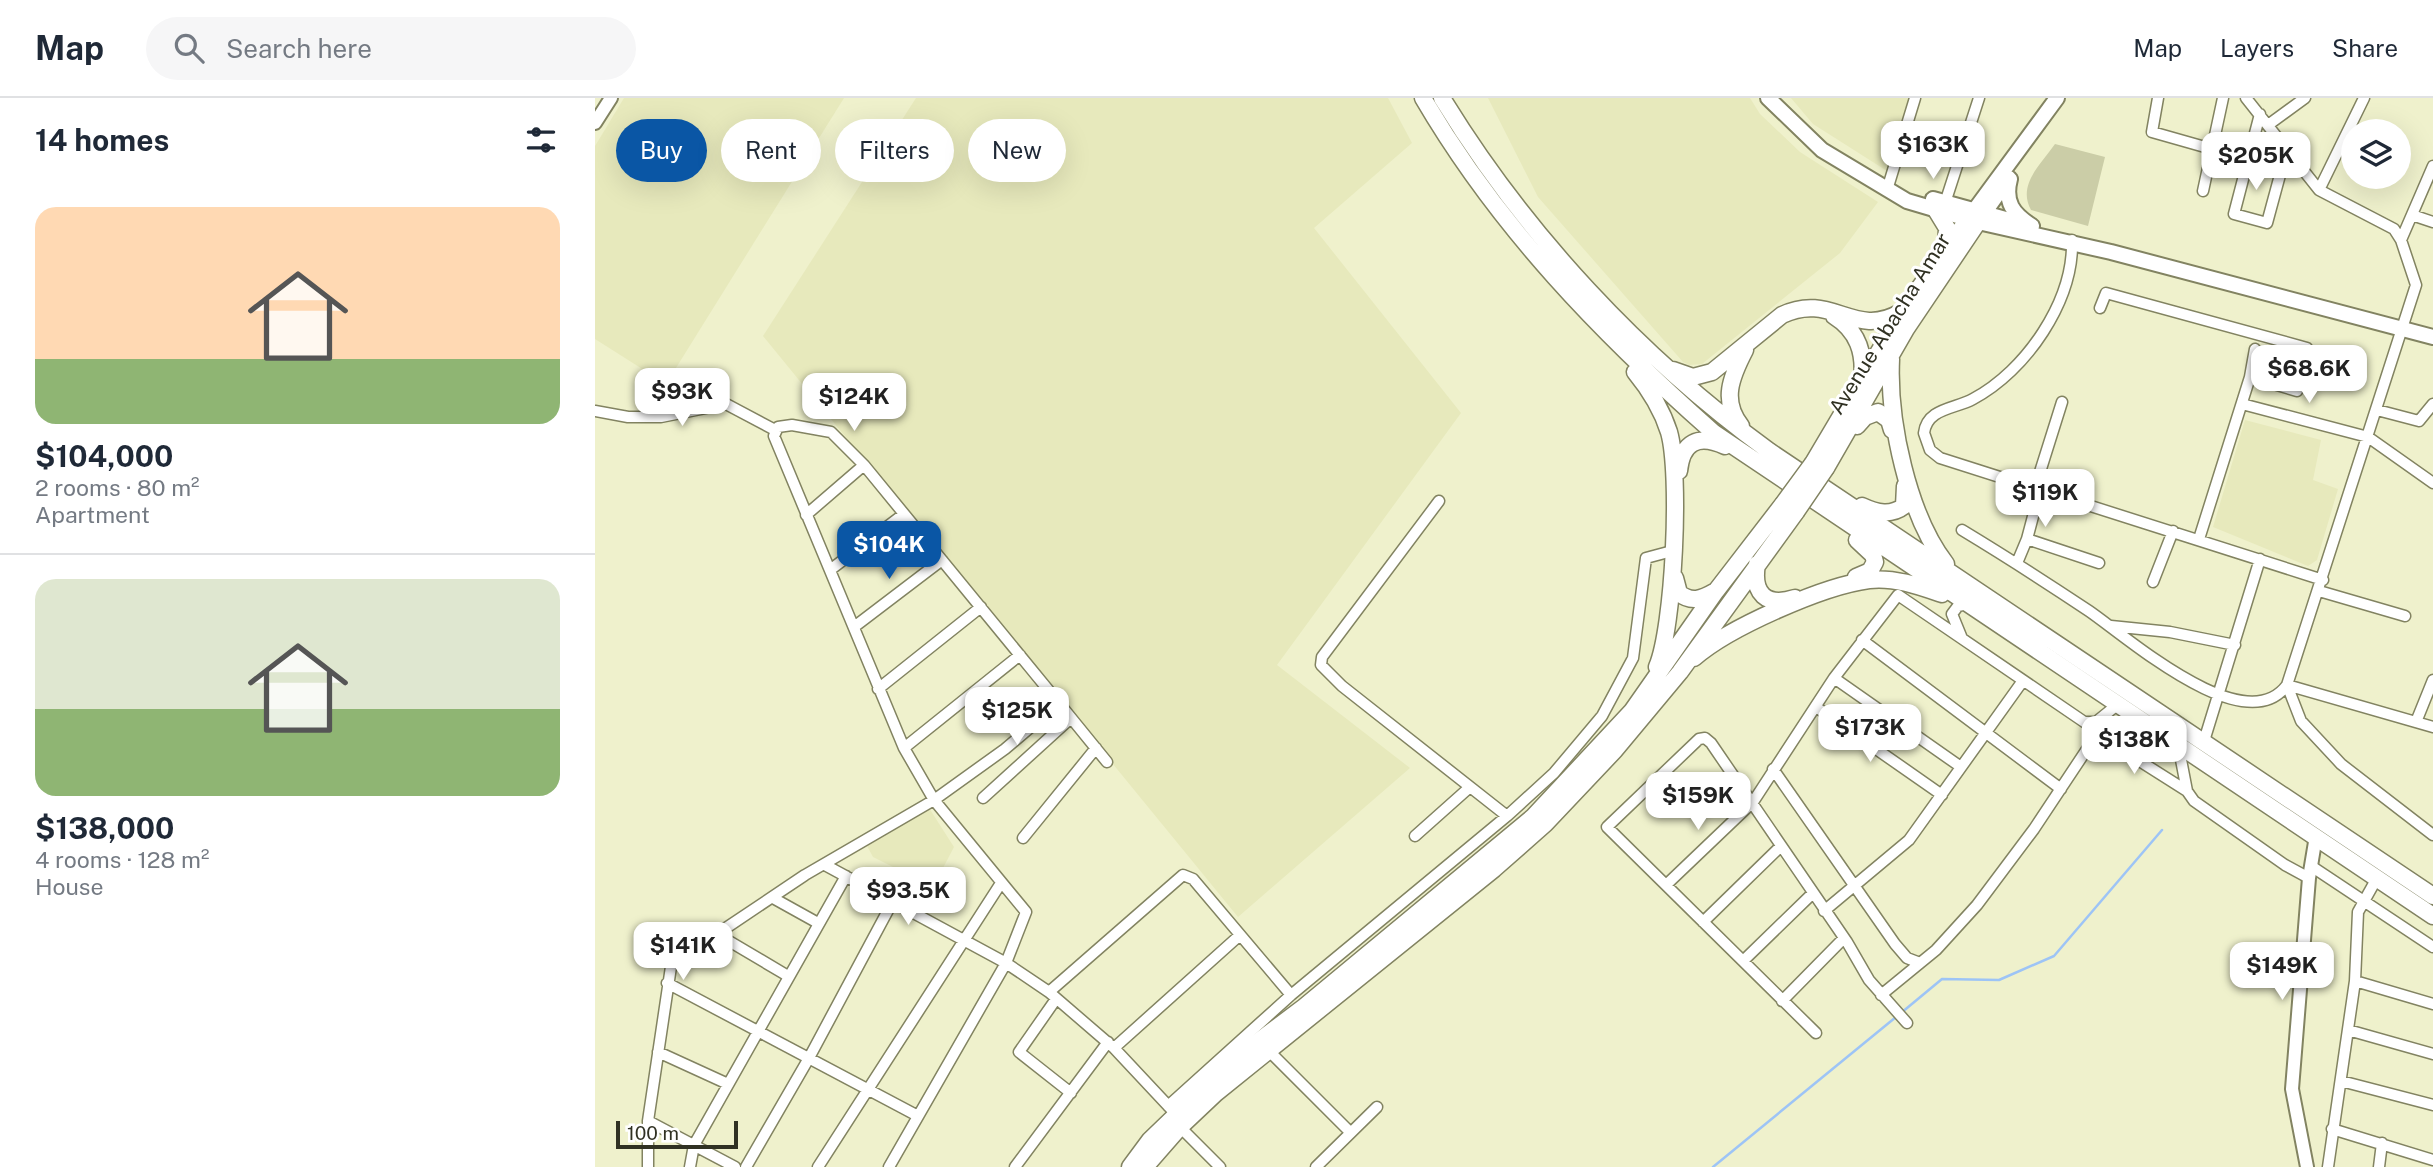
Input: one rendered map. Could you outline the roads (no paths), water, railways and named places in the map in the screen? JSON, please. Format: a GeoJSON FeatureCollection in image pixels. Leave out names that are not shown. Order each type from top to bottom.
{"type":"FeatureCollection","features":[{"type":"Feature","properties":{"kind":"highway"},"geometry":{"type":"LineString","coordinates":[[1423,98],[1493,204],[1549,273],[1609,335],[1714,433],[2433,916]]}},
{"type":"Feature","properties":{"kind":"highway"},"geometry":{"type":"LineString","coordinates":[[1442,98],[1516,205],[1598,298],[1664,366],[1749,437],[2433,896]]}},
{"type":"Feature","properties":{"kind":"highway"},"geometry":{"type":"LineString","coordinates":[[1941,206],[1947,228],[1945,249]]}},
{"type":"Feature","properties":{"kind":"highway"},"geometry":{"type":"LineString","coordinates":[[1145,1167],[1175,1116],[1268,1050],[1494,869],[1545,824],[1615,750],[1679,672],[1757,562],[1819,465],[1903,311],[1945,249],[1976,216]]}},
{"type":"Feature","properties":{"kind":"highway","name":"Avenue Abacha Amar"},"geometry":{"type":"LineString","coordinates":[[1819,465],[1840,447],[1892,353],[1976,216]]}},
{"type":"Feature","properties":{"kind":"highway"},"geometry":{"type":"LineString","coordinates":[[1664,366],[1684,375],[1703,376],[1722,366],[1782,315],[1794,309],[1823,309],[1870,323],[1886,321],[1903,311]]}},
{"type":"Feature","properties":{"kind":"highway"},"geometry":{"type":"LineString","coordinates":[[1823,309],[1842,321],[1857,340],[1862,355],[1861,384]]}},
{"type":"Feature","properties":{"kind":"highway"},"geometry":{"type":"LineString","coordinates":[[1609,335],[1645,384],[1669,435],[1674,493],[1665,633],[1660,658],[1646,692]]}},
{"type":"Feature","properties":{"kind":"highway"},"geometry":{"type":"LineString","coordinates":[[1747,345],[1729,389],[1732,413],[1749,437]]}},
{"type":"Feature","properties":{"kind":"highway"},"geometry":{"type":"LineString","coordinates":[[1892,353],[1890,384],[1895,422],[1916,508],[1926,533],[1954,575]]}},
{"type":"Feature","properties":{"kind":"highway"},"geometry":{"type":"LineString","coordinates":[[1833,493],[1884,513],[1897,511],[1906,499],[1892,429],[1884,415],[1878,412],[1865,417],[1840,447]]}},
{"type":"Feature","properties":{"kind":"highway"},"geometry":{"type":"LineString","coordinates":[[1716,591],[1696,599],[1684,597],[1676,588],[1679,473],[1682,455],[1689,443],[1706,439],[1757,462]]}},
{"type":"Feature","properties":{"kind":"highway"},"geometry":{"type":"LineString","coordinates":[[1757,562],[1757,590],[1767,599],[1777,601],[1819,591],[1870,571],[1874,566],[1873,555],[1820,505]]}},
{"type":"Feature","properties":{"kind":"highway"},"geometry":{"type":"LineString","coordinates":[[1130,1167],[1150,1140],[1232,1062],[1315,999],[1533,817],[1603,744],[1646,692],[1716,591],[1790,508]]}},
{"type":"Feature","properties":{"kind":"highway"},"geometry":{"type":"LineString","coordinates":[[1679,672],[1705,649],[1740,628],[1851,584],[1870,580],[1906,583],[1968,604]]}},
{"type":"Feature","properties":{"kind":"main road"},"geometry":{"type":"LineString","coordinates":[[1768,98],[1822,150],[1898,198],[1941,206],[2433,337]]}},
{"type":"Feature","properties":{"kind":"main road"},"geometry":{"type":"LineString","coordinates":[[1976,216],[2058,98]]}},
{"type":"Feature","properties":{"kind":"main road","name":"Avenue Abacha Amar"},"geometry":{"type":"LineString","coordinates":[[1976,216],[2011,176],[2047,123],[2058,98]]}},
{"type":"Feature","properties":{"kind":"main road"},"geometry":{"type":"LineString","coordinates":[[2011,176],[2007,187],[2010,206],[2014,214],[2032,226]]}},
{"type":"Feature","properties":{"kind":"main road"},"geometry":{"type":"LineString","coordinates":[[1976,216],[2032,226],[2072,241]]}},
{"type":"Feature","properties":{"kind":"street"},"geometry":{"type":"LineString","coordinates":[[595,123],[611,98]]}},
{"type":"Feature","properties":{"kind":"street"},"geometry":{"type":"LineString","coordinates":[[1887,190],[1915,98]]}},
{"type":"Feature","properties":{"kind":"street"},"geometry":{"type":"LineString","coordinates":[[1941,206],[1979,98]]}},
{"type":"Feature","properties":{"kind":"street"},"geometry":{"type":"LineString","coordinates":[[2158,98],[2152,132],[2212,149]]}},
{"type":"Feature","properties":{"kind":"street"},"geometry":{"type":"LineString","coordinates":[[2203,191],[2223,98]]}},
{"type":"Feature","properties":{"kind":"street"},"geometry":{"type":"LineString","coordinates":[[1962,530],[2111,626],[2133,646],[2187,681],[2251,702],[2268,702],[2278,697],[2287,685],[2416,285],[2401,240],[2394,229],[2319,190],[2246,98]]}},
{"type":"Feature","properties":{"kind":"street"},"geometry":{"type":"LineString","coordinates":[[2268,125],[2305,98]]}},
{"type":"Feature","properties":{"kind":"street"},"geometry":{"type":"LineString","coordinates":[[2319,190],[2364,98]]}},
{"type":"Feature","properties":{"kind":"street"},"geometry":{"type":"LineString","coordinates":[[2260,114],[2234,214],[2267,223],[2287,149]]}},
{"type":"Feature","properties":{"kind":"street"},"geometry":{"type":"LineString","coordinates":[[2401,240],[2433,166]]}},
{"type":"Feature","properties":{"kind":"street"},"geometry":{"type":"LineString","coordinates":[[2412,215],[2433,222]]}},
{"type":"Feature","properties":{"kind":"street"},"geometry":{"type":"LineString","coordinates":[[2072,241],[2056,309],[2022,358],[1973,399],[1936,413],[1925,425],[1925,441],[1940,458],[2323,580]]}},
{"type":"Feature","properties":{"kind":"street"},"geometry":{"type":"LineString","coordinates":[[2100,308],[2106,293],[2307,348],[2297,391],[2250,377]]}},
{"type":"Feature","properties":{"kind":"street"},"geometry":{"type":"LineString","coordinates":[[2199,540],[2250,377],[2255,349]]}},
{"type":"Feature","properties":{"kind":"street"},"geometry":{"type":"LineString","coordinates":[[2017,563],[2027,539],[2037,489],[2062,402]]}},
{"type":"Feature","properties":{"kind":"street"},"geometry":{"type":"LineString","coordinates":[[595,411],[628,417],[661,417],[726,404],[775,430],[792,425],[831,432],[864,465],[1107,762]]}},
{"type":"Feature","properties":{"kind":"street"},"geometry":{"type":"LineString","coordinates":[[2242,404],[2368,437],[2433,483]]}},
{"type":"Feature","properties":{"kind":"street"},"geometry":{"type":"LineString","coordinates":[[2377,410],[2419,421],[2433,404]]}},
{"type":"Feature","properties":{"kind":"street"},"geometry":{"type":"LineString","coordinates":[[775,430],[774,436],[806,515],[904,748],[934,800],[1026,915],[1006,963],[889,1167]]}},
{"type":"Feature","properties":{"kind":"street"},"geometry":{"type":"LineString","coordinates":[[806,515],[864,465]]}},
{"type":"Feature","properties":{"kind":"street"},"geometry":{"type":"LineString","coordinates":[[1439,501],[1322,657],[1321,665],[1342,686],[1507,816]]}},
{"type":"Feature","properties":{"kind":"street"},"geometry":{"type":"LineString","coordinates":[[830,570],[904,514]]}},
{"type":"Feature","properties":{"kind":"street"},"geometry":{"type":"LineString","coordinates":[[2153,582],[2173,531]]}},
{"type":"Feature","properties":{"kind":"street"},"geometry":{"type":"LineString","coordinates":[[2027,539],[2099,563]]}},
{"type":"Feature","properties":{"kind":"street"},"geometry":{"type":"LineString","coordinates":[[1175,1116],[1291,995],[1507,816],[1553,773],[1602,716],[1633,658],[1647,558],[1672,551]]}},
{"type":"Feature","properties":{"kind":"street"},"geometry":{"type":"LineString","coordinates":[[2204,741],[2221,694],[2260,559]]}},
{"type":"Feature","properties":{"kind":"street"},"geometry":{"type":"LineString","coordinates":[[854,627],[942,560]]}},
{"type":"Feature","properties":{"kind":"street"},"geometry":{"type":"LineString","coordinates":[[2319,591],[2405,616]]}},
{"type":"Feature","properties":{"kind":"street"},"geometry":{"type":"LineString","coordinates":[[1666,886],[1753,802],[1834,678],[1898,596],[2096,730],[2097,734],[2187,791],[2194,801],[2285,865],[2310,872],[2364,901],[2433,947]]}},
{"type":"Feature","properties":{"kind":"street"},"geometry":{"type":"LineString","coordinates":[[1964,640],[1954,624],[1952,614],[1958,606],[1968,604]]}},
{"type":"Feature","properties":{"kind":"street"},"geometry":{"type":"LineString","coordinates":[[878,689],[981,607]]}},
{"type":"Feature","properties":{"kind":"street"},"geometry":{"type":"LineString","coordinates":[[2111,626],[2159,630],[2235,645]]}},
{"type":"Feature","properties":{"kind":"street"},"geometry":{"type":"LineString","coordinates":[[1862,640],[2061,789]]}},
{"type":"Feature","properties":{"kind":"street"},"geometry":{"type":"LineString","coordinates":[[904,748],[1020,655]]}},
{"type":"Feature","properties":{"kind":"street"},"geometry":{"type":"LineString","coordinates":[[1834,678],[1961,767]]}},
{"type":"Feature","properties":{"kind":"street"},"geometry":{"type":"LineString","coordinates":[[2416,722],[2433,680]]}},
{"type":"Feature","properties":{"kind":"street"},"geometry":{"type":"LineString","coordinates":[[1824,911],[1896,853],[1942,795],[2022,682]]}},
{"type":"Feature","properties":{"kind":"street"},"geometry":{"type":"LineString","coordinates":[[2287,685],[2433,727]]}},
{"type":"Feature","properties":{"kind":"street"},"geometry":{"type":"LineString","coordinates":[[2287,685],[2301,721],[2341,764],[2433,835]]}},
{"type":"Feature","properties":{"kind":"street"},"geometry":{"type":"LineString","coordinates":[[649,1167],[648,1121],[672,960],[683,950],[717,934],[825,864],[934,800],[1005,749],[1059,703]]}},
{"type":"Feature","properties":{"kind":"street"},"geometry":{"type":"LineString","coordinates":[[2084,723],[2096,722],[2117,705]]}},
{"type":"Feature","properties":{"kind":"street"},"geometry":{"type":"LineString","coordinates":[[1816,707],[1942,795]]}},
{"type":"Feature","properties":{"kind":"street"},"geometry":{"type":"LineString","coordinates":[[983,798],[1071,718]]}},
{"type":"Feature","properties":{"kind":"street"},"geometry":{"type":"LineString","coordinates":[[1881,995],[1920,963],[1977,905],[2061,789],[2097,734]]}},
{"type":"Feature","properties":{"kind":"street"},"geometry":{"type":"LineString","coordinates":[[1816,1033],[1607,827],[1699,739],[1705,738],[1753,802],[1780,847],[1881,995],[1907,1023]]}},
{"type":"Feature","properties":{"kind":"street"},"geometry":{"type":"LineString","coordinates":[[2178,744],[2187,791]]}},
{"type":"Feature","properties":{"kind":"street"},"geometry":{"type":"LineString","coordinates":[[1023,838],[1096,748]]}},
{"type":"Feature","properties":{"kind":"street"},"geometry":{"type":"LineString","coordinates":[[1773,769],[1895,944],[1907,958],[1920,963]]}},
{"type":"Feature","properties":{"kind":"street"},"geometry":{"type":"LineString","coordinates":[[1415,836],[1470,787]]}},
{"type":"Feature","properties":{"kind":"street"},"geometry":{"type":"LineString","coordinates":[[2307,1167],[2293,1089],[2310,872],[2316,836]]}},
{"type":"Feature","properties":{"kind":"street"},"geometry":{"type":"LineString","coordinates":[[1703,922],[1780,847]]}},
{"type":"Feature","properties":{"kind":"street"},"geometry":{"type":"LineString","coordinates":[[825,864],[1006,963],[1053,995],[1111,1045],[1220,1167]]}},
{"type":"Feature","properties":{"kind":"street"},"geometry":{"type":"LineString","coordinates":[[690,1167],[694,1145],[846,876]]}},
{"type":"Feature","properties":{"kind":"street"},"geometry":{"type":"LineString","coordinates":[[1071,1093],[1019,1052],[1053,995],[1179,876],[1193,879],[1291,995]]}},
{"type":"Feature","properties":{"kind":"street"},"geometry":{"type":"LineString","coordinates":[[2328,1167],[2355,981],[2358,912],[2377,878]]}},
{"type":"Feature","properties":{"kind":"street"},"geometry":{"type":"LineString","coordinates":[[818,1167],[1001,883]]}},
{"type":"Feature","properties":{"kind":"street"},"geometry":{"type":"LineString","coordinates":[[1743,961],[1812,894]]}},
{"type":"Feature","properties":{"kind":"street"},"geometry":{"type":"LineString","coordinates":[[773,898],[818,923]]}},
{"type":"Feature","properties":{"kind":"street"},"geometry":{"type":"LineString","coordinates":[[746,1167],[809,1058],[893,901]]}},
{"type":"Feature","properties":{"kind":"street"},"geometry":{"type":"LineString","coordinates":[[717,934],[788,976]]}},
{"type":"Feature","properties":{"kind":"street"},"geometry":{"type":"LineString","coordinates":[[1015,1167],[1111,1045],[1240,935]]}},
{"type":"Feature","properties":{"kind":"street"},"geometry":{"type":"LineString","coordinates":[[1782,1001],[1844,938]]}},
{"type":"Feature","properties":{"kind":"street"},"geometry":{"type":"LineString","coordinates":[[2355,981],[2433,1003]]}},
{"type":"Feature","properties":{"kind":"street"},"geometry":{"type":"LineString","coordinates":[[667,983],[918,1116]]}},
{"type":"Feature","properties":{"kind":"street"},"geometry":{"type":"LineString","coordinates":[[2348,1030],[2433,1054]]}},
{"type":"Feature","properties":{"kind":"street"},"geometry":{"type":"LineString","coordinates":[[1268,1050],[1350,1132]]}},
{"type":"Feature","properties":{"kind":"street"},"geometry":{"type":"LineString","coordinates":[[658,1052],[728,1084]]}},
{"type":"Feature","properties":{"kind":"street"},"geometry":{"type":"LineString","coordinates":[[2341,1081],[2433,1105]]}},
{"type":"Feature","properties":{"kind":"street"},"geometry":{"type":"LineString","coordinates":[[1316,1167],[1377,1107]]}},
{"type":"Feature","properties":{"kind":"street"},"geometry":{"type":"LineString","coordinates":[[648,1121],[735,1167]]}},
{"type":"Feature","properties":{"kind":"street"},"geometry":{"type":"LineString","coordinates":[[2332,1129],[2433,1160]]}},
{"type":"Feature","properties":{"kind":"street"},"geometry":{"type":"LineString","coordinates":[[2379,1167],[2382,1143]]}},
{"type":"Feature","properties":{"kind":"waterway"},"geometry":{"type":"LineString","coordinates":[[1901,1013],[1942,979],[1999,980],[2054,956],[2162,830]]}},
{"type":"Feature","properties":{"kind":"waterway"},"geometry":{"type":"LineString","coordinates":[[1713,1167],[1896,1017]]}}]}
